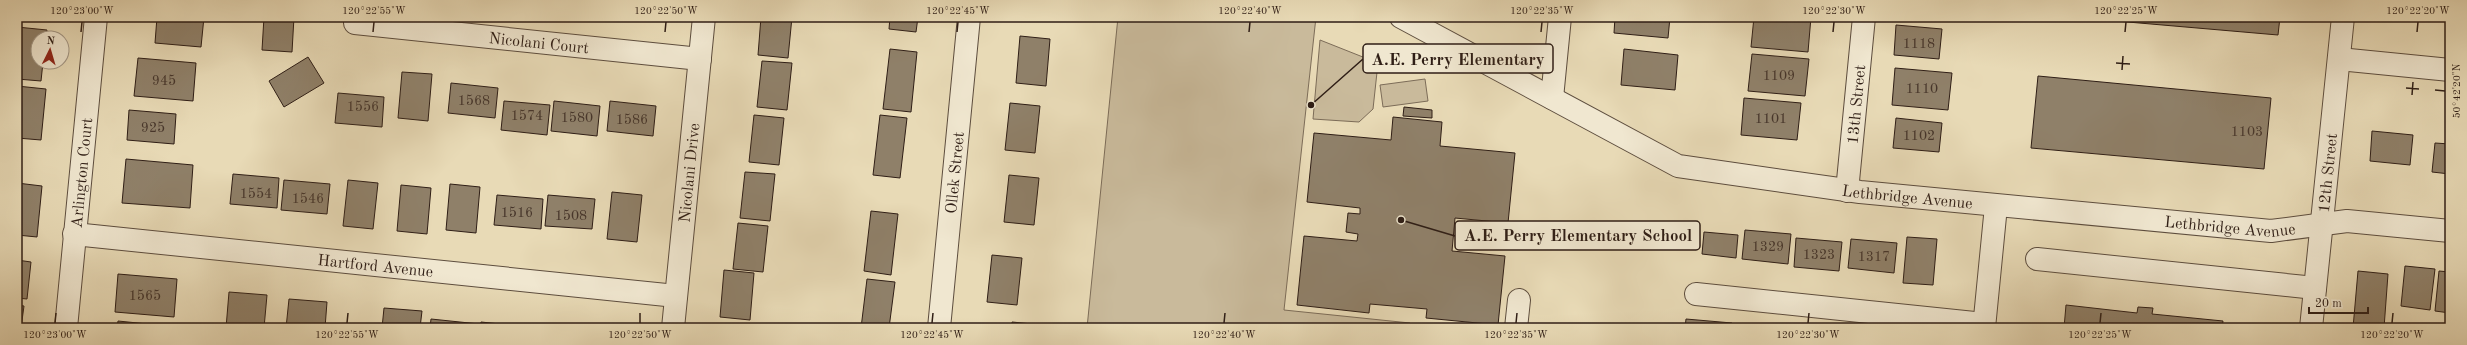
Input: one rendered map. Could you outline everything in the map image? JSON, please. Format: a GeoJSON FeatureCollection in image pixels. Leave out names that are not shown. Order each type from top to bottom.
{"type":"FeatureCollection","features":[{"type":"Feature","properties":{"kind":"street","name":"Arlington Court"},"geometry":{"type":"LineString","coordinates":[[66,328],[96,17]]}},
{"type":"Feature","properties":{"kind":"street","name":"Nicolani Drive"},"geometry":{"type":"LineString","coordinates":[[673,328],[704,17]]}},
{"type":"Feature","properties":{"kind":"street","name":"Ollek Street"},"geometry":{"type":"LineString","coordinates":[[939,328],[969,17]]}},
{"type":"Feature","properties":{"kind":"street","name":"Lethbridge Avenue"},"geometry":{"type":"LineString","coordinates":[[1402,17],[1678,166],[1847,191],[2271,231],[2346,221],[2450,231]]}},
{"type":"Feature","properties":{"kind":"street"},"geometry":{"type":"LineString","coordinates":[[1552,98],[1560,17]]}},
{"type":"Feature","properties":{"kind":"street","name":"13th Street"},"geometry":{"type":"LineString","coordinates":[[1847,191],[1864,17]]}},
{"type":"Feature","properties":{"kind":"street","name":"12th Street"},"geometry":{"type":"LineString","coordinates":[[2311,328],[2343,17]]}},
{"type":"Feature","properties":{"kind":"street","name":"Nicolani Court"},"geometry":{"type":"LineString","coordinates":[[355,23],[700,59]]}},
{"type":"Feature","properties":{"kind":"street"},"geometry":{"type":"LineString","coordinates":[[2339,59],[2450,70]]}},
{"type":"Feature","properties":{"kind":"street"},"geometry":{"type":"LineString","coordinates":[[1696,294],[1984,326],[1996,206]]}},
{"type":"Feature","properties":{"kind":"street","name":"Hartford Avenue"},"geometry":{"type":"LineString","coordinates":[[74,234],[676,296]]}},
{"type":"Feature","properties":{"kind":"street"},"geometry":{"type":"LineString","coordinates":[[2036,259],[2315,288]]}},
{"type":"Feature","properties":{"kind":"street"},"geometry":{"type":"LineString","coordinates":[[1516,328],[1519,300]]}},
{"type":"Feature","properties":{"kind":"shaded area"},"geometry":{"type":"Polygon","coordinates":[[[1118,17],[1316,17],[1284,310],[1410,323],[1410,328],[1087,328],[1118,17]]]}},
{"type":"Feature","properties":{"kind":"shaded area"},"geometry":{"type":"Polygon","coordinates":[[[1320,40],[1378,63],[1373,109],[1359,122],[1313,119],[1320,40]]]}},
{"type":"Feature","properties":{"kind":"shaded area"},"geometry":{"type":"Polygon","coordinates":[[[1425,79],[1428,101],[1383,107],[1380,85],[1425,79]]]}},
{"type":"Feature","properties":{"kind":"building"},"geometry":{"type":"Polygon","coordinates":[[[157,17],[204,17],[201,47],[155,43],[157,17]]]}},
{"type":"Feature","properties":{"kind":"building"},"geometry":{"type":"Polygon","coordinates":[[[264,17],[294,17],[292,52],[262,50],[264,17]]]}},
{"type":"Feature","properties":{"kind":"building"},"geometry":{"type":"Polygon","coordinates":[[[618,17],[648,17],[648,21],[618,17]]]}},
{"type":"Feature","properties":{"kind":"building"},"geometry":{"type":"Polygon","coordinates":[[[761,17],[792,17],[788,58],[758,55],[761,17]]]}},
{"type":"Feature","properties":{"kind":"building"},"geometry":{"type":"Polygon","coordinates":[[[890,17],[918,17],[916,32],[889,29],[890,17]]]}},
{"type":"Feature","properties":{"kind":"building"},"geometry":{"type":"Polygon","coordinates":[[[1615,17],[1670,17],[1668,38],[1614,33],[1615,17]]]}},
{"type":"Feature","properties":{"kind":"building"},"geometry":{"type":"Polygon","coordinates":[[[1754,17],[1811,17],[1808,52],[1751,47],[1754,17]]]}},
{"type":"Feature","properties":{"kind":"building"},"geometry":{"type":"Polygon","coordinates":[[[2070,17],[2280,17],[2278,35],[2070,17]]]}},
{"type":"Feature","properties":{"kind":"building"},"geometry":{"type":"Polygon","coordinates":[[[1896,25],[1942,29],[1939,59],[1894,55],[1896,25]]]}},
{"type":"Feature","properties":{"kind":"building"},"geometry":{"type":"Polygon","coordinates":[[[17,27],[47,30],[30,30],[30,70],[42,70],[41,81],[17,79],[17,27]]]}},
{"type":"Feature","properties":{"kind":"building"},"geometry":{"type":"Polygon","coordinates":[[[1020,36],[1050,39],[1046,86],[1016,83],[1020,36]]]}},
{"type":"Feature","properties":{"kind":"building"},"geometry":{"type":"Polygon","coordinates":[[[890,49],[917,52],[911,112],[883,109],[890,49]]]}},
{"type":"Feature","properties":{"kind":"building"},"geometry":{"type":"Polygon","coordinates":[[[1624,49],[1678,55],[1675,90],[1621,85],[1624,49]]]}},
{"type":"Feature","properties":{"kind":"building"},"geometry":{"type":"Polygon","coordinates":[[[1752,54],[1809,59],[1805,96],[1748,91],[1752,54]]]}},
{"type":"Feature","properties":{"kind":"building"},"geometry":{"type":"Polygon","coordinates":[[[308,57],[324,83],[284,107],[269,81],[308,57]]]}},
{"type":"Feature","properties":{"kind":"building"},"geometry":{"type":"Polygon","coordinates":[[[138,58],[196,63],[193,101],[134,96],[138,58]]]}},
{"type":"Feature","properties":{"kind":"building"},"geometry":{"type":"Polygon","coordinates":[[[762,61],[792,63],[787,110],[757,107],[762,61]]]}},
{"type":"Feature","properties":{"kind":"building"},"geometry":{"type":"Polygon","coordinates":[[[1895,68],[1952,73],[1948,110],[1892,105],[1895,68]]]}},
{"type":"Feature","properties":{"kind":"building"},"geometry":{"type":"Polygon","coordinates":[[[402,72],[432,74],[428,121],[398,118],[402,72]]]}},
{"type":"Feature","properties":{"kind":"building"},"geometry":{"type":"Polygon","coordinates":[[[2038,76],[2271,98],[2264,169],[2031,148],[2038,76]]]}},
{"type":"Feature","properties":{"kind":"building"},"geometry":{"type":"Polygon","coordinates":[[[451,83],[498,88],[495,118],[448,113],[451,83]]]}},
{"type":"Feature","properties":{"kind":"building"},"geometry":{"type":"Polygon","coordinates":[[[17,86],[46,89],[41,140],[17,138],[17,86]]]}},
{"type":"Feature","properties":{"kind":"building"},"geometry":{"type":"Polygon","coordinates":[[[338,93],[384,97],[382,127],[335,123],[338,93]]]}},
{"type":"Feature","properties":{"kind":"building"},"geometry":{"type":"Polygon","coordinates":[[[1744,98],[1801,103],[1797,140],[1741,135],[1744,98]]]}},
{"type":"Feature","properties":{"kind":"building"},"geometry":{"type":"Polygon","coordinates":[[[504,101],[550,105],[547,135],[501,130],[504,101]]]}},
{"type":"Feature","properties":{"kind":"building"},"geometry":{"type":"Polygon","coordinates":[[[554,101],[600,106],[597,136],[551,131],[554,101]]]}},
{"type":"Feature","properties":{"kind":"building"},"geometry":{"type":"Polygon","coordinates":[[[610,101],[656,106],[653,136],[607,131],[610,101]]]}},
{"type":"Feature","properties":{"kind":"building"},"geometry":{"type":"Polygon","coordinates":[[[1010,103],[1040,106],[1035,153],[1005,150],[1010,103]]]}},
{"type":"Feature","properties":{"kind":"building"},"geometry":{"type":"Polygon","coordinates":[[[1404,107],[1432,110],[1432,118],[1403,116],[1404,107]]]}},
{"type":"Feature","properties":{"kind":"building"},"geometry":{"type":"Polygon","coordinates":[[[129,110],[176,114],[174,144],[127,140],[129,110]]]}},
{"type":"Feature","properties":{"kind":"building"},"geometry":{"type":"Polygon","coordinates":[[[754,115],[784,118],[779,165],[749,162],[754,115]]]}},
{"type":"Feature","properties":{"kind":"building"},"geometry":{"type":"Polygon","coordinates":[[[880,115],[907,118],[900,178],[873,175],[880,115]]]}},
{"type":"Feature","properties":{"kind":"building"},"geometry":{"type":"Polygon","coordinates":[[[1393,117],[1442,122],[1440,146],[1515,153],[1508,223],[1455,218],[1452,251],[1505,256],[1498,325],[1426,318],[1427,309],[1370,304],[1369,313],[1297,305],[1304,236],[1357,241],[1358,234],[1346,232],[1348,213],[1360,214],[1360,208],[1307,202],[1314,133],[1391,140],[1393,117]]]}},
{"type":"Feature","properties":{"kind":"building"},"geometry":{"type":"Polygon","coordinates":[[[1896,118],[1942,123],[1939,152],[1893,148],[1896,118]]]}},
{"type":"Feature","properties":{"kind":"building"},"geometry":{"type":"Polygon","coordinates":[[[2372,131],[2413,135],[2410,165],[2370,161],[2372,131]]]}},
{"type":"Feature","properties":{"kind":"building"},"geometry":{"type":"Polygon","coordinates":[[[2435,143],[2450,144],[2450,174],[2432,172],[2435,143]]]}},
{"type":"Feature","properties":{"kind":"building"},"geometry":{"type":"Polygon","coordinates":[[[126,159],[193,165],[190,208],[122,203],[126,159]]]}},
{"type":"Feature","properties":{"kind":"building"},"geometry":{"type":"Polygon","coordinates":[[[745,172],[775,174],[770,221],[740,218],[745,172]]]}},
{"type":"Feature","properties":{"kind":"building"},"geometry":{"type":"Polygon","coordinates":[[[233,174],[279,178],[277,208],[230,204],[233,174]]]}},
{"type":"Feature","properties":{"kind":"building"},"geometry":{"type":"Polygon","coordinates":[[[1009,175],[1039,178],[1034,225],[1004,222],[1009,175]]]}},
{"type":"Feature","properties":{"kind":"building"},"geometry":{"type":"Polygon","coordinates":[[[284,180],[330,184],[327,214],[281,210],[284,180]]]}},
{"type":"Feature","properties":{"kind":"building"},"geometry":{"type":"Polygon","coordinates":[[[348,180],[378,183],[373,229],[343,226],[348,180]]]}},
{"type":"Feature","properties":{"kind":"building"},"geometry":{"type":"Polygon","coordinates":[[[17,183],[42,186],[37,237],[17,235],[17,183]]]}},
{"type":"Feature","properties":{"kind":"building"},"geometry":{"type":"Polygon","coordinates":[[[450,184],[480,187],[476,233],[446,230],[450,184]]]}},
{"type":"Feature","properties":{"kind":"building"},"geometry":{"type":"Polygon","coordinates":[[[401,185],[431,188],[427,234],[397,231],[401,185]]]}},
{"type":"Feature","properties":{"kind":"building"},"geometry":{"type":"Polygon","coordinates":[[[612,192],[642,195],[637,242],[607,239],[612,192]]]}},
{"type":"Feature","properties":{"kind":"building"},"geometry":{"type":"Polygon","coordinates":[[[497,195],[543,199],[541,229],[494,225],[497,195]]]}},
{"type":"Feature","properties":{"kind":"building"},"geometry":{"type":"Polygon","coordinates":[[[548,195],[595,199],[592,229],[545,226],[548,195]]]}},
{"type":"Feature","properties":{"kind":"building"},"geometry":{"type":"Polygon","coordinates":[[[871,211],[898,214],[891,275],[864,271],[871,211]]]}},
{"type":"Feature","properties":{"kind":"building"},"geometry":{"type":"Polygon","coordinates":[[[738,223],[768,226],[763,272],[733,269],[738,223]]]}},
{"type":"Feature","properties":{"kind":"building"},"geometry":{"type":"Polygon","coordinates":[[[1745,230],[1791,234],[1788,264],[1742,259],[1745,230]]]}},
{"type":"Feature","properties":{"kind":"building"},"geometry":{"type":"Polygon","coordinates":[[[1704,232],[1738,235],[1736,258],[1702,254],[1704,232]]]}},
{"type":"Feature","properties":{"kind":"building"},"geometry":{"type":"Polygon","coordinates":[[[1907,237],[1937,239],[1933,285],[1903,283],[1907,237]]]}},
{"type":"Feature","properties":{"kind":"building"},"geometry":{"type":"Polygon","coordinates":[[[1796,238],[1842,242],[1839,271],[1794,267],[1796,238]]]}},
{"type":"Feature","properties":{"kind":"building"},"geometry":{"type":"Polygon","coordinates":[[[1851,239],[1897,243],[1894,273],[1848,268],[1851,239]]]}},
{"type":"Feature","properties":{"kind":"building"},"geometry":{"type":"Polygon","coordinates":[[[992,255],[1022,258],[1017,305],[987,302],[992,255]]]}},
{"type":"Feature","properties":{"kind":"building"},"geometry":{"type":"Polygon","coordinates":[[[17,260],[31,262],[27,299],[17,298],[17,260]]]}},
{"type":"Feature","properties":{"kind":"building"},"geometry":{"type":"Polygon","coordinates":[[[2405,266],[2435,269],[2430,310],[2401,306],[2405,266]]]}},
{"type":"Feature","properties":{"kind":"building"},"geometry":{"type":"Polygon","coordinates":[[[724,270],[754,273],[750,320],[720,317],[724,270]]]}},
{"type":"Feature","properties":{"kind":"building"},"geometry":{"type":"Polygon","coordinates":[[[2358,271],[2388,274],[2384,328],[2353,328],[2358,271]]]}},
{"type":"Feature","properties":{"kind":"building"},"geometry":{"type":"Polygon","coordinates":[[[2439,271],[2450,272],[2450,313],[2435,311],[2439,271]]]}},
{"type":"Feature","properties":{"kind":"building"},"geometry":{"type":"Polygon","coordinates":[[[118,274],[177,279],[174,317],[115,312],[118,274]]]}},
{"type":"Feature","properties":{"kind":"building"},"geometry":{"type":"Polygon","coordinates":[[[867,279],[895,282],[889,328],[861,328],[867,279]]]}},
{"type":"Feature","properties":{"kind":"building"},"geometry":{"type":"Polygon","coordinates":[[[229,292],[267,295],[264,328],[226,328],[229,292]]]}},
{"type":"Feature","properties":{"kind":"building"},"geometry":{"type":"Polygon","coordinates":[[[289,299],[327,302],[325,328],[286,328],[289,299]]]}},
{"type":"Feature","properties":{"kind":"building"},"geometry":{"type":"Polygon","coordinates":[[[17,305],[24,306],[21,328],[17,328],[17,305]]]}},
{"type":"Feature","properties":{"kind":"building"},"geometry":{"type":"Polygon","coordinates":[[[2066,305],[2137,313],[2138,307],[2153,308],[2152,314],[2223,321],[2222,328],[2064,328],[2066,305]]]}},
{"type":"Feature","properties":{"kind":"building"},"geometry":{"type":"Polygon","coordinates":[[[384,308],[422,311],[420,328],[382,328],[384,308]]]}},
{"type":"Feature","properties":{"kind":"building"},"geometry":{"type":"Polygon","coordinates":[[[431,319],[479,324],[478,328],[430,328],[431,319]]]}},
{"type":"Feature","properties":{"kind":"building"},"geometry":{"type":"Polygon","coordinates":[[[1686,319],[1732,323],[1731,328],[1685,328],[1686,319]]]}},
{"type":"Feature","properties":{"kind":"building"},"geometry":{"type":"Polygon","coordinates":[[[118,321],[177,327],[117,328],[118,321]]]}},
{"type":"Feature","properties":{"kind":"building"},"geometry":{"type":"Polygon","coordinates":[[[481,322],[528,327],[528,328],[480,328],[481,322]]]}},
{"type":"Feature","properties":{"kind":"building"},"geometry":{"type":"Polygon","coordinates":[[[1012,322],[1042,325],[1042,328],[1012,328],[1012,322]]]}},
{"type":"Feature","properties":{"kind":"place","name":"A.E. Perry Elementary"},"geometry":{"type":"Point","coordinates":[1311,105]}},
{"type":"Feature","properties":{"kind":"place","name":"A.E. Perry Elementary School"},"geometry":{"type":"Point","coordinates":[1401,220]}}]}
